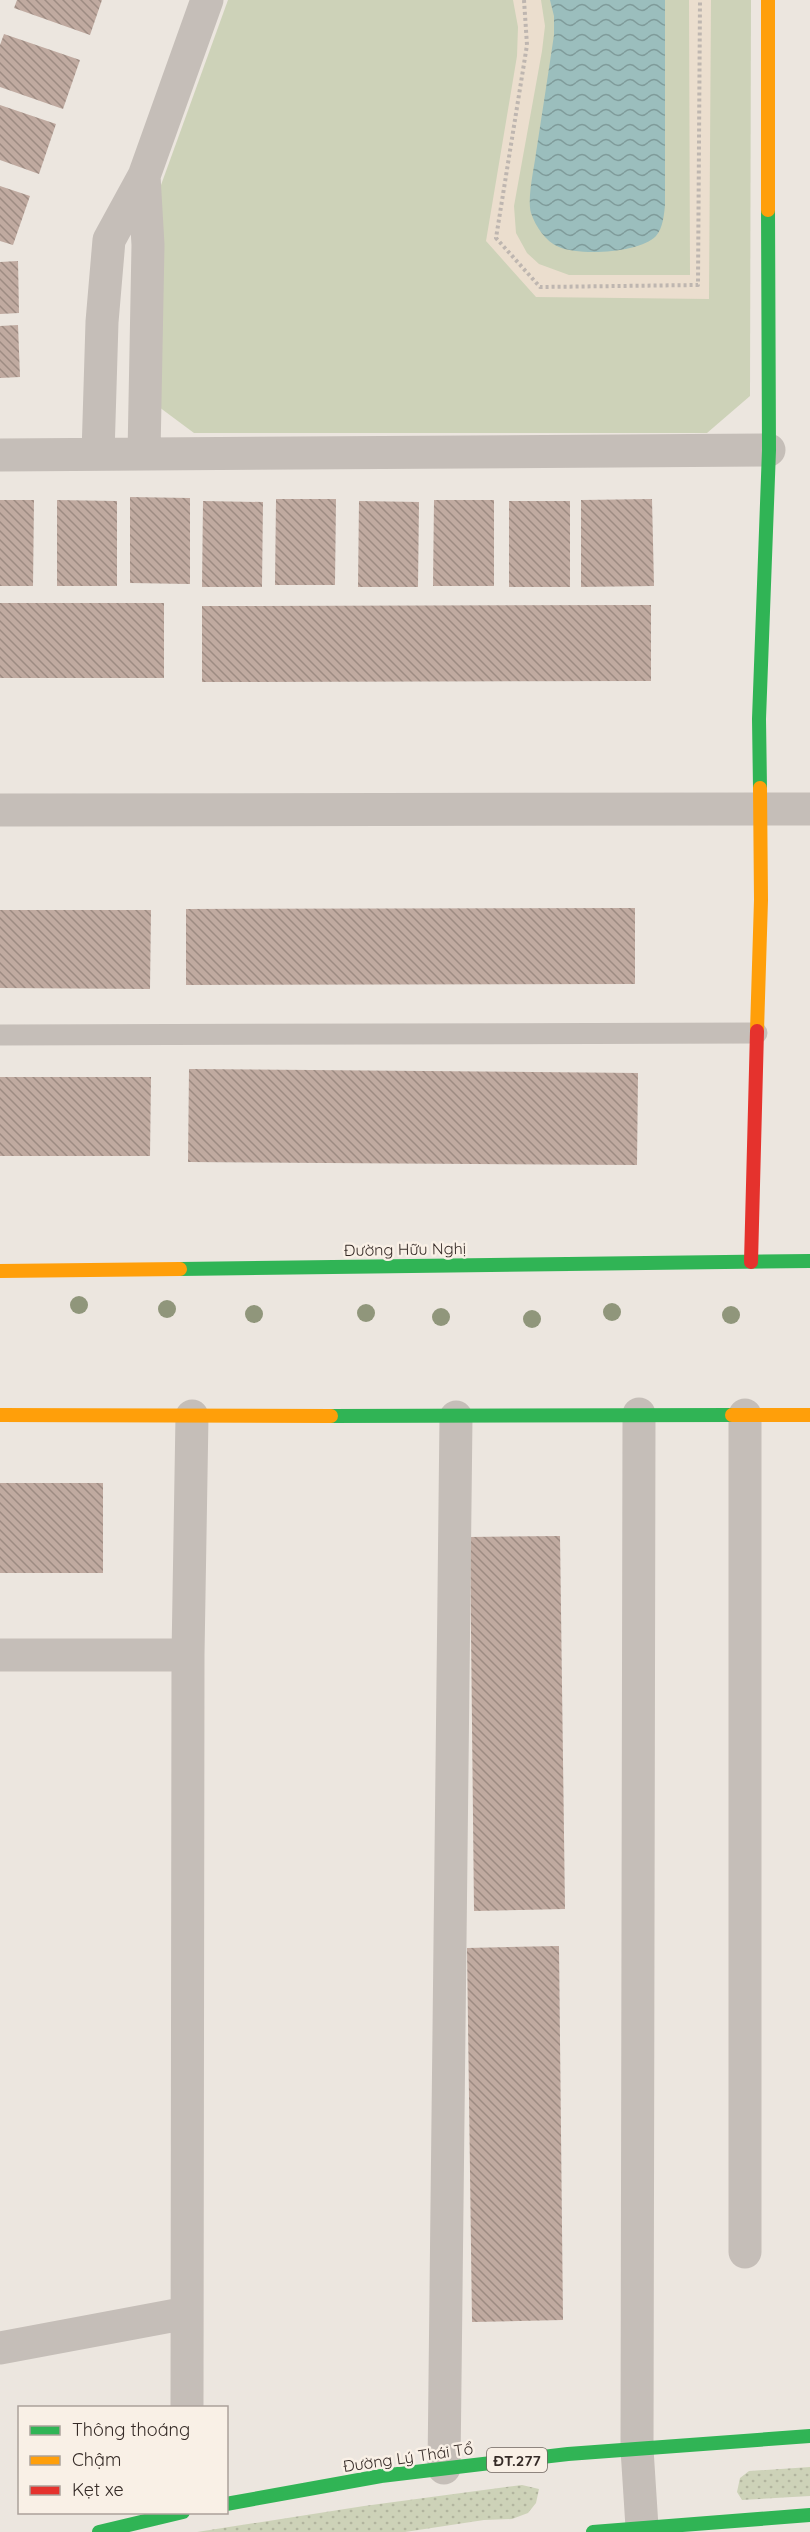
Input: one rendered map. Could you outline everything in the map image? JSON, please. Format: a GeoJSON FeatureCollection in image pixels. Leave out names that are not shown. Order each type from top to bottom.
{"type":"FeatureCollection","features":[{"type":"Feature","properties":{"kind":"main road"},"geometry":{"type":"LineString","coordinates":[[751,1262],[761,809],[759,719],[769,450],[768,0]]}},
{"type":"Feature","properties":{"kind":"main road","name":"Đường Hữu Nghị"},"geometry":{"type":"LineString","coordinates":[[0,1271],[810,1260]]}},
{"type":"Feature","properties":{"kind":"main road"},"geometry":{"type":"LineString","coordinates":[[0,1415],[456,1417],[639,1414],[810,1415]]}},
{"type":"Feature","properties":{"kind":"main road","name":"Đường Lý Thái Tổ"},"geometry":{"type":"LineString","coordinates":[[228,2504],[381,2476],[444,2468],[568,2454],[810,2436]]}},
{"type":"Feature","properties":{"kind":"main road"},"geometry":{"type":"LineString","coordinates":[[99,2532],[175,2514]]}},
{"type":"Feature","properties":{"kind":"main road"},"geometry":{"type":"LineString","coordinates":[[593,2532],[810,2515]]}},
{"type":"Feature","properties":{"kind":"street"},"geometry":{"type":"LineString","coordinates":[[98,454],[102,322],[109,240],[144,176],[207,0]]}},
{"type":"Feature","properties":{"kind":"street"},"geometry":{"type":"LineString","coordinates":[[144,176],[148,245],[144,454]]}},
{"type":"Feature","properties":{"kind":"street"},"geometry":{"type":"LineString","coordinates":[[0,456],[769,450]]}},
{"type":"Feature","properties":{"kind":"street"},"geometry":{"type":"LineString","coordinates":[[0,810],[810,809]]}},
{"type":"Feature","properties":{"kind":"street"},"geometry":{"type":"LineString","coordinates":[[639,1414],[637,2449],[642,2527]]}},
{"type":"Feature","properties":{"kind":"street"},"geometry":{"type":"LineString","coordinates":[[745,1414],[745,2252]]}},
{"type":"Feature","properties":{"kind":"street"},"geometry":{"type":"LineString","coordinates":[[187,2406],[190,1733],[188,1655],[192,1416]]}},
{"type":"Feature","properties":{"kind":"street"},"geometry":{"type":"LineString","coordinates":[[444,2468],[456,1417]]}},
{"type":"Feature","properties":{"kind":"street"},"geometry":{"type":"LineString","coordinates":[[0,1655],[188,1655]]}},
{"type":"Feature","properties":{"kind":"street"},"geometry":{"type":"LineString","coordinates":[[0,2349],[187,2313]]}},
{"type":"Feature","properties":{"kind":"lane"},"geometry":{"type":"LineString","coordinates":[[0,1035],[757,1034]]}},
{"type":"Feature","properties":{"kind":"path"},"geometry":{"type":"LineString","coordinates":[[524,0],[527,45],[496,238],[540,287],[698,285],[700,0]]}},
{"type":"Feature","properties":{"kind":"green space"},"geometry":{"type":"Polygon","coordinates":[[[228,0],[751,0],[750,396],[707,433],[194,433],[155,404],[154,225],[161,185],[228,0]]]}},
{"type":"Feature","properties":{"kind":"green space"},"geometry":{"type":"Polygon","coordinates":[[[810,2467],[810,2496],[742,2500],[737,2492],[740,2478],[749,2471],[810,2467]]]}},
{"type":"Feature","properties":{"kind":"green space"},"geometry":{"type":"Polygon","coordinates":[[[522,2485],[539,2489],[536,2503],[528,2513],[512,2519],[484,2520],[405,2532],[197,2532],[364,2506],[522,2485]]]}},
{"type":"Feature","properties":{"kind":"shaded area"},"geometry":{"type":"Polygon","coordinates":[[[513,0],[541,0],[545,26],[514,206],[516,233],[527,253],[539,264],[569,275],[690,275],[689,0],[711,0],[709,299],[536,297],[486,241],[517,56],[518,27],[513,0]]]}},
{"type":"Feature","properties":{"kind":"water"},"geometry":{"type":"Polygon","coordinates":[[[550,0],[665,0],[665,205],[662,225],[656,236],[648,242],[609,251],[569,250],[549,241],[531,213],[531,183],[554,35],[554,16],[550,0]]]}},
{"type":"Feature","properties":{"kind":"building"},"geometry":{"type":"Polygon","coordinates":[[[17,0],[102,0],[90,35],[14,8],[17,0]]]}},
{"type":"Feature","properties":{"kind":"building"},"geometry":{"type":"Polygon","coordinates":[[[4,34],[80,60],[63,109],[0,87],[0,45],[4,34]]]}},
{"type":"Feature","properties":{"kind":"building"},"geometry":{"type":"Polygon","coordinates":[[[0,105],[56,124],[39,174],[0,160],[0,105]]]}},
{"type":"Feature","properties":{"kind":"building"},"geometry":{"type":"Polygon","coordinates":[[[0,186],[30,196],[13,245],[0,241],[0,186]]]}},
{"type":"Feature","properties":{"kind":"building"},"geometry":{"type":"Polygon","coordinates":[[[18,261],[19,313],[0,314],[0,262],[18,261]]]}},
{"type":"Feature","properties":{"kind":"building"},"geometry":{"type":"Polygon","coordinates":[[[18,325],[20,377],[0,378],[0,326],[18,325]]]}},
{"type":"Feature","properties":{"kind":"building"},"geometry":{"type":"Polygon","coordinates":[[[130,497],[190,498],[190,584],[130,583],[130,497]]]}},
{"type":"Feature","properties":{"kind":"building"},"geometry":{"type":"Polygon","coordinates":[[[276,499],[336,499],[335,585],[275,585],[276,499]]]}},
{"type":"Feature","properties":{"kind":"building"},"geometry":{"type":"Polygon","coordinates":[[[652,499],[654,586],[581,587],[581,500],[652,499]]]}},
{"type":"Feature","properties":{"kind":"building"},"geometry":{"type":"Polygon","coordinates":[[[0,500],[34,500],[33,586],[0,586],[0,500]]]}},
{"type":"Feature","properties":{"kind":"building"},"geometry":{"type":"Polygon","coordinates":[[[57,500],[117,501],[117,586],[57,586],[57,500]]]}},
{"type":"Feature","properties":{"kind":"building"},"geometry":{"type":"Polygon","coordinates":[[[434,500],[494,500],[494,586],[433,586],[434,500]]]}},
{"type":"Feature","properties":{"kind":"building"},"geometry":{"type":"Polygon","coordinates":[[[203,501],[263,502],[262,587],[202,587],[203,501]]]}},
{"type":"Feature","properties":{"kind":"building"},"geometry":{"type":"Polygon","coordinates":[[[359,501],[419,502],[418,587],[358,587],[359,501]]]}},
{"type":"Feature","properties":{"kind":"building"},"geometry":{"type":"Polygon","coordinates":[[[509,501],[570,501],[570,587],[509,587],[509,501]]]}},
{"type":"Feature","properties":{"kind":"building"},"geometry":{"type":"Polygon","coordinates":[[[0,603],[164,603],[164,678],[0,678],[0,603]]]}},
{"type":"Feature","properties":{"kind":"building"},"geometry":{"type":"Polygon","coordinates":[[[651,605],[651,681],[202,682],[202,606],[651,605]]]}},
{"type":"Feature","properties":{"kind":"building"},"geometry":{"type":"Polygon","coordinates":[[[635,908],[635,984],[186,985],[186,909],[635,908]]]}},
{"type":"Feature","properties":{"kind":"building"},"geometry":{"type":"Polygon","coordinates":[[[0,910],[151,910],[150,989],[0,988],[0,910]]]}},
{"type":"Feature","properties":{"kind":"building"},"geometry":{"type":"Polygon","coordinates":[[[189,1069],[638,1073],[637,1165],[188,1162],[189,1069]]]}},
{"type":"Feature","properties":{"kind":"building"},"geometry":{"type":"Polygon","coordinates":[[[0,1077],[151,1077],[150,1156],[0,1156],[0,1077]]]}},
{"type":"Feature","properties":{"kind":"building"},"geometry":{"type":"Polygon","coordinates":[[[0,1483],[103,1483],[103,1573],[0,1573],[0,1483]]]}},
{"type":"Feature","properties":{"kind":"building"},"geometry":{"type":"Polygon","coordinates":[[[560,1536],[565,1909],[474,1911],[470,1537],[560,1536]]]}},
{"type":"Feature","properties":{"kind":"building"},"geometry":{"type":"Polygon","coordinates":[[[559,1946],[563,2320],[472,2322],[467,1948],[559,1946]]]}},
{"type":"Feature","properties":{"kind":"traffic: fast"},"geometry":{"type":"LineString","coordinates":[[760,788],[759,719],[769,450],[768,210]]}},
{"type":"Feature","properties":{"kind":"traffic: fast"},"geometry":{"type":"LineString","coordinates":[[180,1269],[810,1261]]}},
{"type":"Feature","properties":{"kind":"traffic: fast"},"geometry":{"type":"LineString","coordinates":[[331,1416],[732,1415]]}},
{"type":"Feature","properties":{"kind":"traffic: fast"},"geometry":{"type":"LineString","coordinates":[[228,2504],[381,2476],[568,2454],[810,2436]]}},
{"type":"Feature","properties":{"kind":"traffic: fast"},"geometry":{"type":"LineString","coordinates":[[99,2532],[175,2514]]}},
{"type":"Feature","properties":{"kind":"traffic: fast"},"geometry":{"type":"LineString","coordinates":[[593,2532],[810,2515]]}},
{"type":"Feature","properties":{"kind":"traffic: slow"},"geometry":{"type":"LineString","coordinates":[[768,0],[768,210]]}},
{"type":"Feature","properties":{"kind":"traffic: slow"},"geometry":{"type":"LineString","coordinates":[[757,1031],[761,900],[760,788]]}},
{"type":"Feature","properties":{"kind":"traffic: slow"},"geometry":{"type":"LineString","coordinates":[[0,1271],[180,1269]]}},
{"type":"Feature","properties":{"kind":"traffic: slow"},"geometry":{"type":"LineString","coordinates":[[0,1415],[331,1416]]}},
{"type":"Feature","properties":{"kind":"traffic: slow"},"geometry":{"type":"LineString","coordinates":[[732,1415],[810,1415]]}},
{"type":"Feature","properties":{"kind":"traffic: jam"},"geometry":{"type":"LineString","coordinates":[[751,1262],[757,1031]]}}]}
